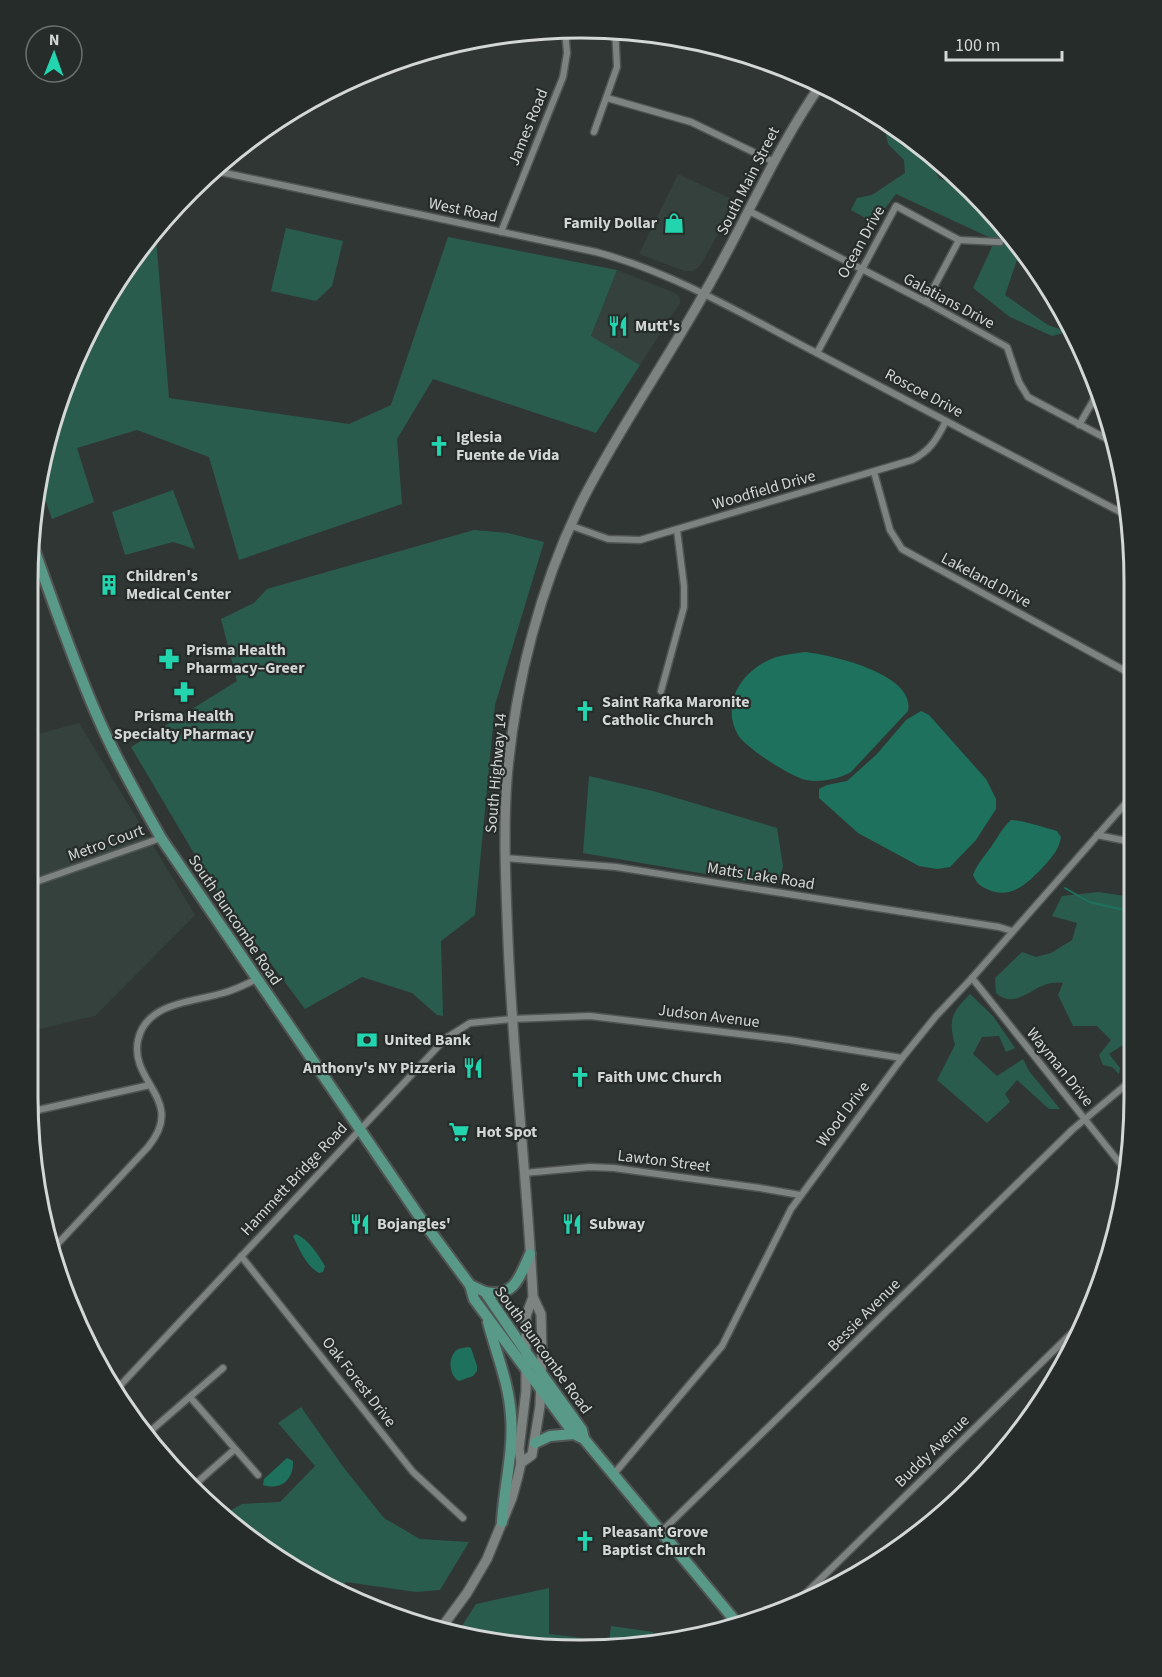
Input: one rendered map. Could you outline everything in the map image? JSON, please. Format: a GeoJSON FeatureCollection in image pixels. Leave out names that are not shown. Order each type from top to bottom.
{"type":"FeatureCollection","features":[{"type":"Feature","properties":{"kind":"main road","name":"South Main Street"},"geometry":{"type":"LineString","coordinates":[[704,295],[793,127],[816,92]]}},
{"type":"Feature","properties":{"kind":"main road","name":"South Highway 14"},"geometry":{"type":"LineString","coordinates":[[446,1622],[487,1559],[512,1498],[521,1463],[519,1449],[525,1409],[528,1355],[526,1316],[532,1297],[531,1254],[512,1019],[505,858],[507,780],[518,698],[538,616],[561,548],[583,500],[627,421],[704,295]]}},
{"type":"Feature","properties":{"kind":"main road","name":"South Buncombe Road"},"geometry":{"type":"LineString","coordinates":[[39,562],[78,670],[100,722],[131,786],[161,838],[419,1216],[470,1285],[474,1299],[486,1316],[579,1436],[662,1531],[733,1618]]}},
{"type":"Feature","properties":{"kind":"main road"},"geometry":{"type":"LineString","coordinates":[[485,1292],[499,1293],[512,1287],[531,1254]]}},
{"type":"Feature","properties":{"kind":"main road","name":"South Buncombe Road"},"geometry":{"type":"LineString","coordinates":[[470,1285],[485,1292],[582,1430],[579,1436]]}},
{"type":"Feature","properties":{"kind":"main road","name":"South Highway 14"},"geometry":{"type":"LineString","coordinates":[[521,1463],[532,1455],[541,1389],[541,1314],[532,1297]]}},
{"type":"Feature","properties":{"kind":"main road"},"geometry":{"type":"LineString","coordinates":[[486,1316],[508,1393],[511,1416],[512,1436],[504,1487],[502,1522]]}},
{"type":"Feature","properties":{"kind":"main road"},"geometry":{"type":"LineString","coordinates":[[535,1443],[550,1436],[579,1436]]}},
{"type":"Feature","properties":{"kind":"street","name":"James Road"},"geometry":{"type":"LineString","coordinates":[[501,232],[565,70],[566,38]]}},
{"type":"Feature","properties":{"kind":"street"},"geometry":{"type":"LineString","coordinates":[[594,132],[617,67],[616,39]]}},
{"type":"Feature","properties":{"kind":"street"},"geometry":{"type":"LineString","coordinates":[[607,98],[691,122],[774,162]]}},
{"type":"Feature","properties":{"kind":"street","name":"West Road"},"geometry":{"type":"LineString","coordinates":[[223,172],[621,258],[704,295]]}},
{"type":"Feature","properties":{"kind":"street","name":"Ocean Drive"},"geometry":{"type":"LineString","coordinates":[[817,353],[896,206],[959,240]]}},
{"type":"Feature","properties":{"kind":"street","name":"Galatians Drive"},"geometry":{"type":"LineString","coordinates":[[748,211],[926,302],[1007,347],[1019,382],[1028,397],[1105,438]]}},
{"type":"Feature","properties":{"kind":"street"},"geometry":{"type":"LineString","coordinates":[[926,302],[959,240],[1000,242]]}},
{"type":"Feature","properties":{"kind":"street","name":"Roscoe Drive"},"geometry":{"type":"LineString","coordinates":[[704,295],[1120,512]]}},
{"type":"Feature","properties":{"kind":"street"},"geometry":{"type":"LineString","coordinates":[[1079,425],[1094,400]]}},
{"type":"Feature","properties":{"kind":"street","name":"Woodfield Drive"},"geometry":{"type":"LineString","coordinates":[[572,526],[598,537],[620,541],[640,540],[677,530],[912,460],[922,455],[934,443],[946,421]]}},
{"type":"Feature","properties":{"kind":"street","name":"Lakeland Drive"},"geometry":{"type":"LineString","coordinates":[[874,472],[890,530],[902,549],[1124,670]]}},
{"type":"Feature","properties":{"kind":"street"},"geometry":{"type":"LineString","coordinates":[[661,691],[684,607],[684,586],[677,530]]}},
{"type":"Feature","properties":{"kind":"street","name":"Wood Drive"},"geometry":{"type":"LineString","coordinates":[[613,1475],[722,1346],[780,1228],[800,1195],[902,1058],[936,1016],[1124,805]]}},
{"type":"Feature","properties":{"kind":"street"},"geometry":{"type":"LineString","coordinates":[[1097,835],[1124,840]]}},
{"type":"Feature","properties":{"kind":"street","name":"Metro Court"},"geometry":{"type":"LineString","coordinates":[[38,881],[161,838]]}},
{"type":"Feature","properties":{"kind":"street","name":"Matts Lake Road"},"geometry":{"type":"LineString","coordinates":[[505,858],[616,867],[999,927],[1012,932]]}},
{"type":"Feature","properties":{"kind":"street","name":"Wayman Drive"},"geometry":{"type":"LineString","coordinates":[[972,978],[1120,1164]]}},
{"type":"Feature","properties":{"kind":"street"},"geometry":{"type":"LineString","coordinates":[[58,1243],[155,1138],[162,1111],[160,1102],[139,1062],[137,1048],[140,1033],[151,1018],[172,1006],[224,993],[257,979]]}},
{"type":"Feature","properties":{"kind":"street","name":"Judson Avenue"},"geometry":{"type":"LineString","coordinates":[[512,1019],[608,1017],[902,1058]]}},
{"type":"Feature","properties":{"kind":"street","name":"Hammett Bridge Road"},"geometry":{"type":"LineString","coordinates":[[120,1384],[446,1038],[470,1023],[512,1019]]}},
{"type":"Feature","properties":{"kind":"street"},"geometry":{"type":"LineString","coordinates":[[38,1110],[150,1085]]}},
{"type":"Feature","properties":{"kind":"street","name":"Bessie Avenue"},"geometry":{"type":"LineString","coordinates":[[662,1531],[1085,1120],[1124,1087]]}},
{"type":"Feature","properties":{"kind":"street","name":"Lawton Street"},"geometry":{"type":"LineString","coordinates":[[524,1173],[590,1167],[614,1168],[800,1195]]}},
{"type":"Feature","properties":{"kind":"street","name":"Oak Forest Drive"},"geometry":{"type":"LineString","coordinates":[[241,1256],[413,1472],[463,1518]]}},
{"type":"Feature","properties":{"kind":"street","name":"Buddy Avenue"},"geometry":{"type":"LineString","coordinates":[[812,1587],[1068,1335]]}},
{"type":"Feature","properties":{"kind":"street"},"geometry":{"type":"LineString","coordinates":[[152,1430],[223,1368]]}},
{"type":"Feature","properties":{"kind":"street"},"geometry":{"type":"LineString","coordinates":[[190,1397],[258,1475]]}},
{"type":"Feature","properties":{"kind":"street"},"geometry":{"type":"LineString","coordinates":[[198,1481],[235,1449]]}},
{"type":"Feature","properties":{"kind":"shaded area"},"geometry":{"type":"Polygon","coordinates":[[[885,131],[932,166],[939,178],[950,182],[990,223],[1018,258],[1005,295],[1048,325],[1063,330],[1064,333],[1052,336],[1010,317],[973,288],[995,240],[896,194],[874,223],[851,210],[857,198],[872,195],[905,173],[904,160],[888,144],[885,131]]]}},
{"type":"Feature","properties":{"kind":"shaded area"},"geometry":{"type":"Polygon","coordinates":[[[678,174],[734,200],[738,198],[700,266],[693,271],[684,271],[639,254],[678,174]]]}},
{"type":"Feature","properties":{"kind":"shaded area"},"geometry":{"type":"Polygon","coordinates":[[[286,228],[343,241],[332,286],[316,301],[271,291],[286,228]]]}},
{"type":"Feature","properties":{"kind":"shaded area"},"geometry":{"type":"Polygon","coordinates":[[[448,237],[617,270],[591,336],[640,365],[596,433],[433,379],[397,439],[402,504],[239,560],[209,457],[137,430],[77,448],[94,502],[52,519],[44,497],[56,440],[66,406],[110,309],[156,242],[169,398],[349,424],[391,405],[448,237]]]}},
{"type":"Feature","properties":{"kind":"shaded area"},"geometry":{"type":"Polygon","coordinates":[[[617,270],[675,293],[680,298],[680,303],[640,365],[591,336],[617,270]]]}},
{"type":"Feature","properties":{"kind":"shaded area"},"geometry":{"type":"Polygon","coordinates":[[[173,490],[195,549],[173,542],[125,555],[112,512],[173,490]]]}},
{"type":"Feature","properties":{"kind":"shaded area"},"geometry":{"type":"Polygon","coordinates":[[[474,530],[508,533],[544,542],[495,705],[475,915],[441,941],[443,1016],[437,1015],[412,993],[362,977],[305,1009],[214,887],[131,747],[237,681],[221,619],[254,603],[267,589],[474,530]]]}},
{"type":"Feature","properties":{"kind":"shaded area"},"geometry":{"type":"Polygon","coordinates":[[[805,652],[834,657],[870,669],[899,687],[907,698],[908,711],[851,772],[829,780],[806,780],[780,768],[743,741],[733,724],[732,703],[735,693],[747,675],[770,660],[805,652]]]}},
{"type":"Feature","properties":{"kind":"shaded area"},"geometry":{"type":"Polygon","coordinates":[[[921,711],[929,715],[986,779],[996,799],[996,809],[976,840],[950,867],[937,869],[919,866],[858,833],[819,798],[819,789],[847,781],[877,754],[906,720],[921,711]]]}},
{"type":"Feature","properties":{"kind":"shaded area"},"geometry":{"type":"Polygon","coordinates":[[[79,723],[195,915],[95,1016],[38,1029],[38,734],[79,723]]]}},
{"type":"Feature","properties":{"kind":"shaded area"},"geometry":{"type":"Polygon","coordinates":[[[589,776],[653,791],[777,828],[783,866],[779,881],[770,885],[583,853],[589,776]]]}},
{"type":"Feature","properties":{"kind":"shaded area"},"geometry":{"type":"Polygon","coordinates":[[[1011,820],[1057,831],[1061,837],[1059,845],[1045,865],[1020,887],[1005,893],[989,890],[977,883],[973,875],[1011,820]]]}},
{"type":"Feature","properties":{"kind":"shaded area"},"geometry":{"type":"Polygon","coordinates":[[[1098,892],[1124,896],[1124,1045],[1109,1054],[1120,1068],[1119,1074],[1112,1067],[1103,1065],[1099,1055],[1111,1040],[1097,1026],[1073,1026],[1058,995],[1063,983],[1044,985],[1013,999],[996,993],[995,978],[1022,952],[1036,957],[1051,953],[1072,940],[1077,923],[1052,916],[1062,896],[1098,892]]]}},
{"type":"Feature","properties":{"kind":"shaded area"},"geometry":{"type":"Polygon","coordinates":[[[970,994],[993,1016],[1015,1048],[1006,1052],[999,1036],[982,1037],[973,1054],[997,1076],[1023,1059],[1029,1071],[1060,1109],[1049,1109],[1017,1080],[1005,1094],[1010,1102],[987,1123],[937,1080],[955,1045],[952,1029],[953,1016],[970,994]]]}},
{"type":"Feature","properties":{"kind":"shaded area"},"geometry":{"type":"Polygon","coordinates":[[[296,1234],[309,1243],[316,1252],[325,1266],[323,1272],[319,1273],[314,1270],[307,1262],[293,1236],[296,1234]]]}},
{"type":"Feature","properties":{"kind":"shaded area"},"geometry":{"type":"Polygon","coordinates":[[[471,1348],[477,1371],[473,1376],[459,1381],[452,1372],[451,1360],[457,1350],[471,1348]]]}},
{"type":"Feature","properties":{"kind":"shaded area"},"geometry":{"type":"Polygon","coordinates":[[[301,1407],[344,1468],[384,1518],[420,1539],[469,1542],[440,1590],[416,1592],[346,1582],[344,1584],[309,1567],[279,1548],[230,1511],[242,1504],[280,1502],[315,1466],[278,1423],[301,1407]]]}},
{"type":"Feature","properties":{"kind":"shaded area"},"geometry":{"type":"Polygon","coordinates":[[[287,1458],[293,1461],[289,1478],[281,1485],[263,1485],[264,1479],[287,1458]]]}},
{"type":"Feature","properties":{"kind":"shaded area"},"geometry":{"type":"Polygon","coordinates":[[[549,1588],[549,1634],[594,1639],[510,1635],[462,1626],[476,1604],[549,1588]]]}},
{"type":"Feature","properties":{"kind":"shaded area"},"geometry":{"type":"Polygon","coordinates":[[[611,1626],[653,1632],[654,1635],[617,1638],[609,1638],[611,1626]]]}},
{"type":"Feature","properties":{"kind":"waterway"},"geometry":{"type":"LineString","coordinates":[[1065,888],[1089,902],[1124,910]]}},
{"type":"Feature","properties":{"kind":"place","name":"Family Dollar"},"geometry":{"type":"Point","coordinates":[674,223]}},
{"type":"Feature","properties":{"kind":"place","name":"Mutt's"},"geometry":{"type":"Point","coordinates":[618,326]}},
{"type":"Feature","properties":{"kind":"place","name":"Iglesia Fuente de Vida"},"geometry":{"type":"Point","coordinates":[439,446]}},
{"type":"Feature","properties":{"kind":"place","name":"Children's Medical Center"},"geometry":{"type":"Point","coordinates":[109,585]}},
{"type":"Feature","properties":{"kind":"place","name":"Prisma Health Pharmacy–Greer"},"geometry":{"type":"Point","coordinates":[169,659]}},
{"type":"Feature","properties":{"kind":"place","name":"Prisma Health Specialty Pharmacy"},"geometry":{"type":"Point","coordinates":[184,692]}},
{"type":"Feature","properties":{"kind":"place","name":"Saint Rafka Maronite Catholic Church"},"geometry":{"type":"Point","coordinates":[585,711]}},
{"type":"Feature","properties":{"kind":"place","name":"United Bank"},"geometry":{"type":"Point","coordinates":[367,1040]}},
{"type":"Feature","properties":{"kind":"place","name":"Anthony's NY Pizzeria"},"geometry":{"type":"Point","coordinates":[473,1068]}},
{"type":"Feature","properties":{"kind":"place","name":"Faith UMC Church"},"geometry":{"type":"Point","coordinates":[580,1077]}},
{"type":"Feature","properties":{"kind":"place","name":"Hot Spot"},"geometry":{"type":"Point","coordinates":[459,1132]}},
{"type":"Feature","properties":{"kind":"place","name":"Bojangles'"},"geometry":{"type":"Point","coordinates":[360,1224]}},
{"type":"Feature","properties":{"kind":"place","name":"Subway"},"geometry":{"type":"Point","coordinates":[572,1224]}},
{"type":"Feature","properties":{"kind":"place","name":"Pleasant Grove Baptist Church"},"geometry":{"type":"Point","coordinates":[585,1541]}}]}
